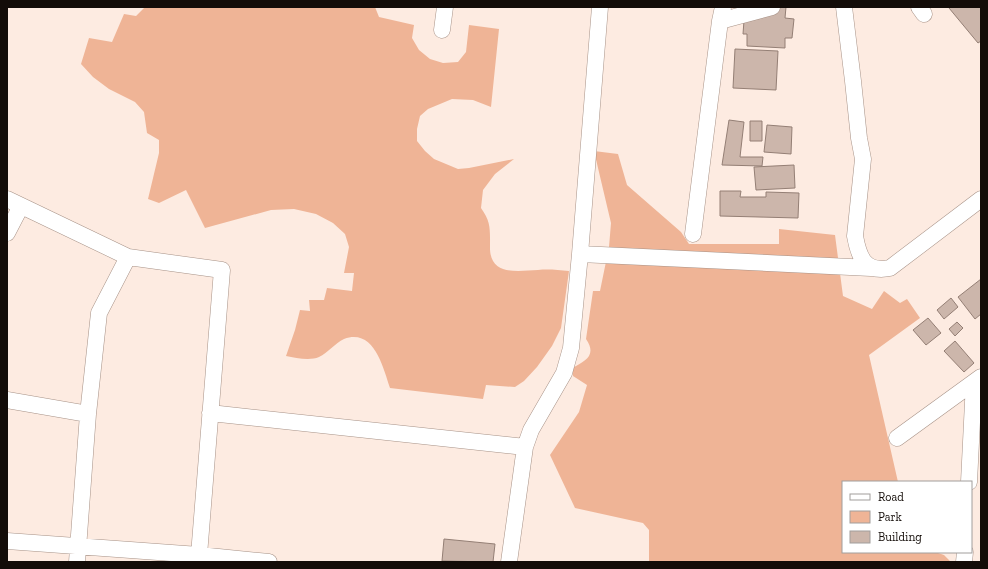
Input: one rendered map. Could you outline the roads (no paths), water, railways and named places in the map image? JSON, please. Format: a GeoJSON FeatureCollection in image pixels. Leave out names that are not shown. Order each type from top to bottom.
{"type":"FeatureCollection","features":[{"type":"Feature","properties":{"kind":"street"},"geometry":{"type":"LineString","coordinates":[[442,30],[445,7]]}},
{"type":"Feature","properties":{"kind":"street"},"geometry":{"type":"LineString","coordinates":[[509,562],[525,448],[531,430],[564,373],[571,348],[600,7]]}},
{"type":"Feature","properties":{"kind":"street"},"geometry":{"type":"LineString","coordinates":[[693,234],[722,14],[772,7]]}},
{"type":"Feature","properties":{"kind":"street"},"geometry":{"type":"LineString","coordinates":[[844,7],[859,138],[864,159],[855,236],[857,248],[863,260],[871,268]]}},
{"type":"Feature","properties":{"kind":"street"},"geometry":{"type":"LineString","coordinates":[[580,254],[871,268],[882,270],[890,268],[981,198]]}},
{"type":"Feature","properties":{"kind":"street"},"geometry":{"type":"LineString","coordinates":[[7,232],[14,202],[128,257],[222,270],[199,555]]}},
{"type":"Feature","properties":{"kind":"street"},"geometry":{"type":"LineString","coordinates":[[77,562],[88,414],[99,313],[128,257]]}},
{"type":"Feature","properties":{"kind":"street"},"geometry":{"type":"LineString","coordinates":[[897,438],[978,380]]}},
{"type":"Feature","properties":{"kind":"street"},"geometry":{"type":"LineString","coordinates":[[969,481],[978,380]]}},
{"type":"Feature","properties":{"kind":"street"},"geometry":{"type":"LineString","coordinates":[[7,400],[88,414]]}},
{"type":"Feature","properties":{"kind":"street"},"geometry":{"type":"LineString","coordinates":[[210,413],[525,448]]}},
{"type":"Feature","properties":{"kind":"street"},"geometry":{"type":"LineString","coordinates":[[7,541],[199,555],[269,562]]}}]}
